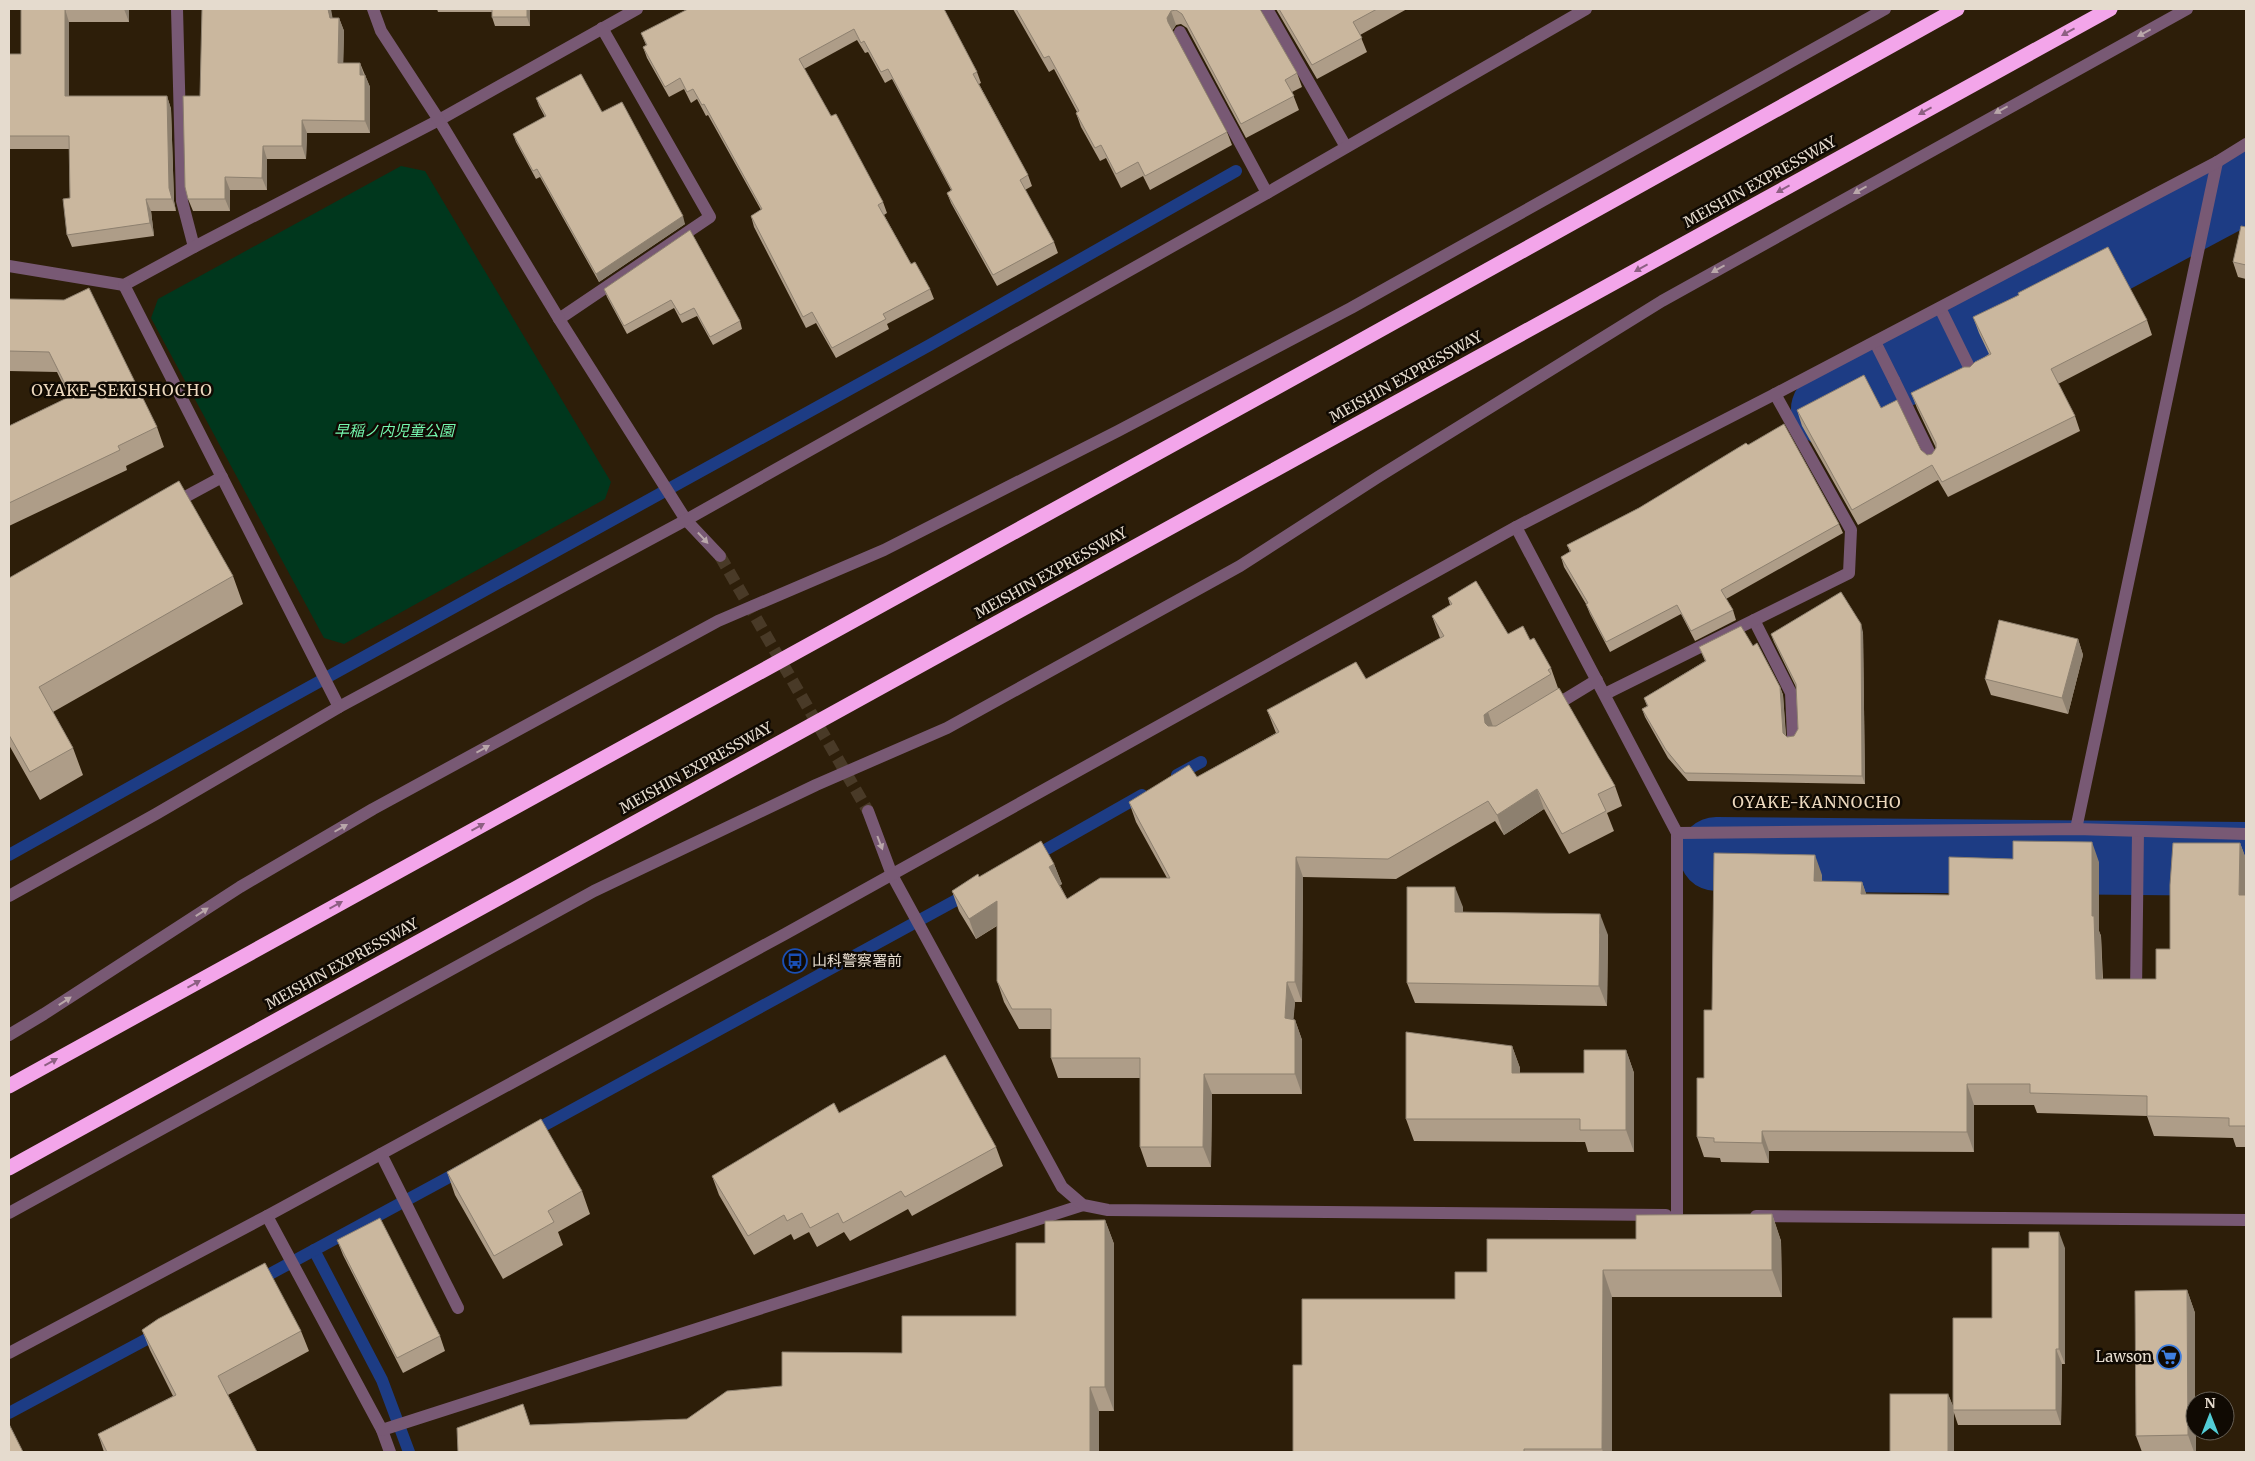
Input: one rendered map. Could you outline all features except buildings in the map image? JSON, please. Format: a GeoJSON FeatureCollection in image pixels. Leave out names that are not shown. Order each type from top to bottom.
{"type":"FeatureCollection","features":[{"type":"Feature","properties":{"kind":"highway"},"geometry":{"type":"LineString","coordinates":[[9,1086],[1326,360],[1957,9]]}},
{"type":"Feature","properties":{"kind":"highway","name":"MEISHIN EXPRESSWAY"},"geometry":{"type":"LineString","coordinates":[[9,1168],[2110,9]]}},
{"type":"Feature","properties":{"kind":"street"},"geometry":{"type":"LineString","coordinates":[[177,9],[182,201],[194,247]]}},
{"type":"Feature","properties":{"kind":"street"},"geometry":{"type":"LineString","coordinates":[[373,9],[381,31],[439,120],[559,319],[686,520],[720,556]]}},
{"type":"Feature","properties":{"kind":"street"},"geometry":{"type":"LineString","coordinates":[[1266,9],[1346,147]]}},
{"type":"Feature","properties":{"kind":"street"},"geometry":{"type":"LineString","coordinates":[[9,896],[156,814],[339,707],[686,520],[1266,193],[1586,9]]}},
{"type":"Feature","properties":{"kind":"street"},"geometry":{"type":"LineString","coordinates":[[9,1035],[240,887],[391,800],[718,621],[884,550],[1118,431],[1342,313],[1884,9]]}},
{"type":"Feature","properties":{"kind":"street"},"geometry":{"type":"LineString","coordinates":[[9,1213],[594,891],[816,785],[947,728],[1240,566],[1378,477],[1662,301],[2187,9]]}},
{"type":"Feature","properties":{"kind":"street"},"geometry":{"type":"LineString","coordinates":[[9,266],[124,285],[439,120],[630,11]]}},
{"type":"Feature","properties":{"kind":"street"},"geometry":{"type":"LineString","coordinates":[[559,319],[710,217],[602,28]]}},
{"type":"Feature","properties":{"kind":"street"},"geometry":{"type":"LineString","coordinates":[[1180,32],[1266,193]]}},
{"type":"Feature","properties":{"kind":"street"},"geometry":{"type":"LineString","coordinates":[[9,1353],[268,1216],[892,875],[1516,527],[1940,308],[2217,162],[2246,144]]}},
{"type":"Feature","properties":{"kind":"street"},"geometry":{"type":"LineString","coordinates":[[2076,829],[2217,162]]}},
{"type":"Feature","properties":{"kind":"street"},"geometry":{"type":"LineString","coordinates":[[124,285],[339,707]]}},
{"type":"Feature","properties":{"kind":"street"},"geometry":{"type":"LineString","coordinates":[[1940,308],[1973,375]]}},
{"type":"Feature","properties":{"kind":"street"},"geometry":{"type":"LineString","coordinates":[[1875,342],[1934,462]]}},
{"type":"Feature","properties":{"kind":"street"},"geometry":{"type":"LineString","coordinates":[[1605,694],[1850,573],[1851,530],[1775,394]]}},
{"type":"Feature","properties":{"kind":"street"},"geometry":{"type":"LineString","coordinates":[[162,509],[222,477]]}},
{"type":"Feature","properties":{"kind":"street"},"geometry":{"type":"LineString","coordinates":[[382,1430],[1083,1205],[1108,1210],[1682,1215],[1677,833],[1516,527]]}},
{"type":"Feature","properties":{"kind":"street"},"geometry":{"type":"LineString","coordinates":[[1754,620],[1791,693],[1793,737]]}},
{"type":"Feature","properties":{"kind":"street"},"geometry":{"type":"LineString","coordinates":[[1540,714],[1597,680]]}},
{"type":"Feature","properties":{"kind":"street"},"geometry":{"type":"LineString","coordinates":[[868,811],[892,875],[1062,1187],[1083,1205]]}},
{"type":"Feature","properties":{"kind":"street"},"geometry":{"type":"LineString","coordinates":[[1677,833],[2076,829],[2246,834]]}},
{"type":"Feature","properties":{"kind":"street"},"geometry":{"type":"LineString","coordinates":[[2136,992],[2138,831]]}},
{"type":"Feature","properties":{"kind":"street"},"geometry":{"type":"LineString","coordinates":[[381,1154],[458,1308]]}},
{"type":"Feature","properties":{"kind":"street"},"geometry":{"type":"LineString","coordinates":[[268,1216],[382,1430],[390,1452]]}},
{"type":"Feature","properties":{"kind":"street"},"geometry":{"type":"LineString","coordinates":[[1747,1216],[2246,1220]]}},
{"type":"Feature","properties":{"kind":"green space","name":"早稲ノ内児童公園"},"geometry":{"type":"Polygon","coordinates":[[[401,166],[425,171],[611,482],[605,499],[344,644],[324,638],[151,318],[158,299],[401,166]]]}},
{"type":"Feature","properties":{"kind":"waterway"},"geometry":{"type":"LineString","coordinates":[[9,855],[928,346],[1236,171]]}},
{"type":"Feature","properties":{"kind":"waterway"},"geometry":{"type":"LineString","coordinates":[[1828,409],[2246,185]]}},
{"type":"Feature","properties":{"kind":"waterway"},"geometry":{"type":"LineString","coordinates":[[1177,775],[1201,762]]}},
{"type":"Feature","properties":{"kind":"waterway"},"geometry":{"type":"LineString","coordinates":[[1031,858],[1142,795]]}},
{"type":"Feature","properties":{"kind":"waterway"},"geometry":{"type":"LineString","coordinates":[[1716,854],[2246,859]]}},
{"type":"Feature","properties":{"kind":"waterway"},"geometry":{"type":"LineString","coordinates":[[530,1133],[971,892]]}},
{"type":"Feature","properties":{"kind":"waterway"},"geometry":{"type":"LineString","coordinates":[[257,1281],[464,1169]]}},
{"type":"Feature","properties":{"kind":"waterway"},"geometry":{"type":"LineString","coordinates":[[314,1250],[382,1380],[409,1452]]}},
{"type":"Feature","properties":{"kind":"waterway"},"geometry":{"type":"LineString","coordinates":[[9,1413],[160,1332]]}},
{"type":"Feature","properties":{"kind":"tunnel"},"geometry":{"type":"LineString","coordinates":[[720,556],[868,811]]}},
{"type":"Feature","properties":{"kind":"place","name":"山科警察署前"},"geometry":{"type":"Point","coordinates":[795,961]}},
{"type":"Feature","properties":{"kind":"place","name":"Lawson"},"geometry":{"type":"Point","coordinates":[2169,1357]}},
{"type":"Feature","properties":{"kind":"district","name":"OYAKE-SEKISHOCHO"},"geometry":{"type":"Point","coordinates":[122,390]}},
{"type":"Feature","properties":{"kind":"district","name":"OYAKE-KANNOCHO"},"geometry":{"type":"Point","coordinates":[1817,802]}}]}
